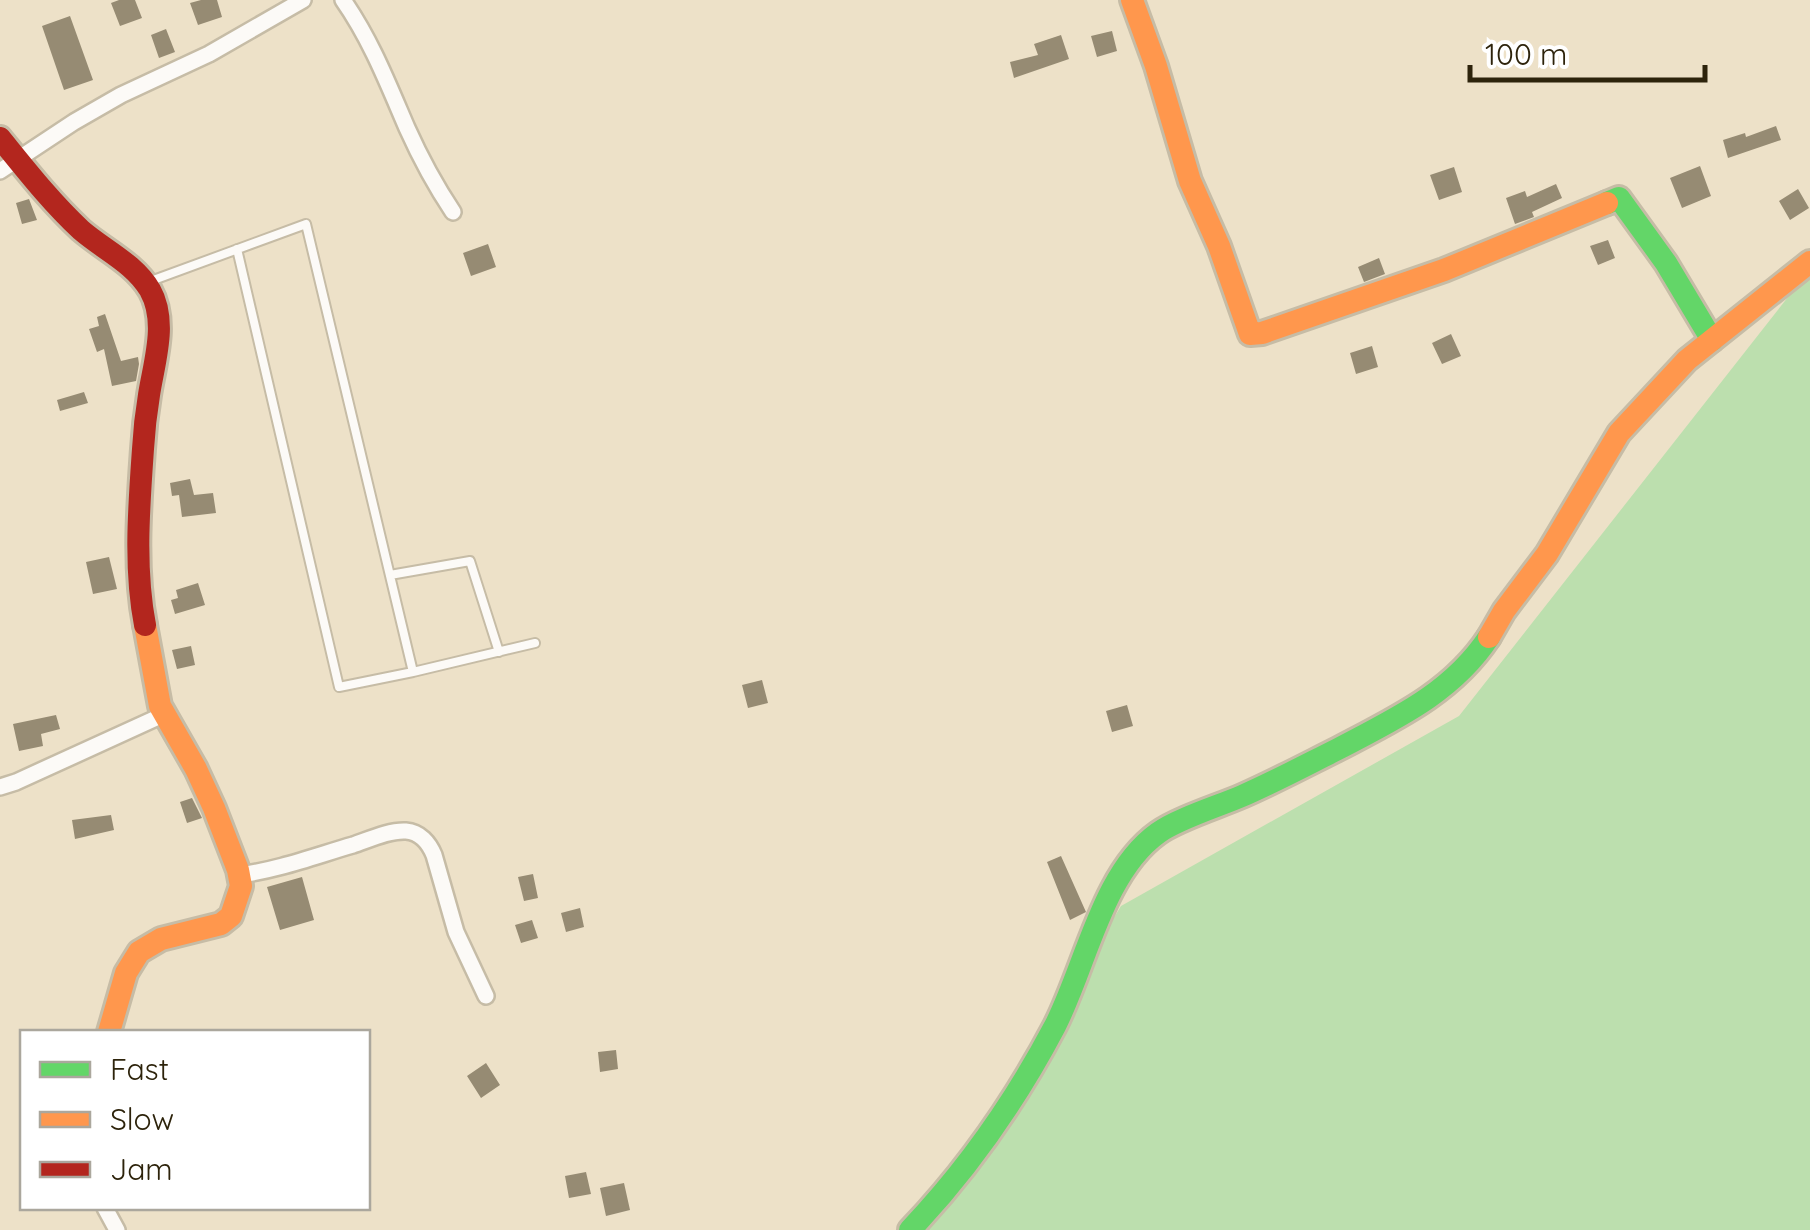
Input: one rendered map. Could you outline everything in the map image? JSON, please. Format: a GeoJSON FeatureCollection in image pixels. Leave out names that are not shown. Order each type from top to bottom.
{"type":"FeatureCollection","features":[{"type":"Feature","properties":{"kind":"street"},"geometry":{"type":"LineString","coordinates":[[17,169],[121,95],[209,54],[303,0]]}},
{"type":"Feature","properties":{"kind":"street"},"geometry":{"type":"LineString","coordinates":[[344,0],[376,54],[408,132],[452,212]]}},
{"type":"Feature","properties":{"kind":"street"},"geometry":{"type":"LineString","coordinates":[[1132,0],[1190,181],[1219,246],[1250,334],[1444,270],[1620,198],[1666,263],[1712,340]]}},
{"type":"Feature","properties":{"kind":"street"},"geometry":{"type":"LineString","coordinates":[[0,138],[17,169],[130,268],[158,309],[143,446],[139,545],[142,611],[160,706],[202,782],[242,886],[230,916],[221,924],[161,939],[147,945],[132,960],[109,1030]]}},
{"type":"Feature","properties":{"kind":"street"},"geometry":{"type":"LineString","coordinates":[[910,1230],[946,1192],[1004,1112],[1056,1024],[1110,893],[1139,850],[1160,831],[1284,777],[1413,710],[1445,686],[1486,642],[1547,554],[1620,433],[1687,360],[1810,262]]}},
{"type":"Feature","properties":{"kind":"street"},"geometry":{"type":"LineString","coordinates":[[0,787],[165,714]]}},
{"type":"Feature","properties":{"kind":"street"},"geometry":{"type":"LineString","coordinates":[[239,875],[382,836],[407,831],[420,836],[434,854],[456,932],[486,996]]}},
{"type":"Feature","properties":{"kind":"lane"},"geometry":{"type":"LineString","coordinates":[[144,284],[306,224],[413,672]]}},
{"type":"Feature","properties":{"kind":"lane"},"geometry":{"type":"LineString","coordinates":[[237,250],[339,687],[536,643]]}},
{"type":"Feature","properties":{"kind":"lane"},"geometry":{"type":"LineString","coordinates":[[390,575],[470,561],[499,652]]}},
{"type":"Feature","properties":{"kind":"green space"},"geometry":{"type":"Polygon","coordinates":[[[1810,269],[1810,1230],[916,1230],[926,1228],[1121,906],[1459,716],[1810,269]]]}},
{"type":"Feature","properties":{"kind":"building"},"geometry":{"type":"Polygon","coordinates":[[[135,0],[142,18],[120,26],[111,3],[135,0]]]}},
{"type":"Feature","properties":{"kind":"building"},"geometry":{"type":"Polygon","coordinates":[[[217,0],[222,17],[198,25],[190,3],[217,0]]]}},
{"type":"Feature","properties":{"kind":"building"},"geometry":{"type":"Polygon","coordinates":[[[70,16],[93,80],[64,90],[42,26],[70,16]]]}},
{"type":"Feature","properties":{"kind":"building"},"geometry":{"type":"Polygon","coordinates":[[[166,29],[175,52],[159,58],[151,35],[166,29]]]}},
{"type":"Feature","properties":{"kind":"building"},"geometry":{"type":"Polygon","coordinates":[[[1112,31],[1117,51],[1097,57],[1091,36],[1112,31]]]}},
{"type":"Feature","properties":{"kind":"building"},"geometry":{"type":"Polygon","coordinates":[[[1061,35],[1069,59],[1014,78],[1010,62],[1038,55],[1034,44],[1061,35]]]}},
{"type":"Feature","properties":{"kind":"building"},"geometry":{"type":"Polygon","coordinates":[[[1776,126],[1781,140],[1728,158],[1723,140],[1776,126]]]}},
{"type":"Feature","properties":{"kind":"building"},"geometry":{"type":"Polygon","coordinates":[[[1700,166],[1711,196],[1682,208],[1670,178],[1700,166]]]}},
{"type":"Feature","properties":{"kind":"building"},"geometry":{"type":"Polygon","coordinates":[[[1454,167],[1462,192],[1439,200],[1430,175],[1454,167]]]}},
{"type":"Feature","properties":{"kind":"building"},"geometry":{"type":"Polygon","coordinates":[[[1556,184],[1562,198],[1532,212],[1534,217],[1515,224],[1506,198],[1525,191],[1527,197],[1556,184]]]}},
{"type":"Feature","properties":{"kind":"building"},"geometry":{"type":"Polygon","coordinates":[[[1798,189],[1809,208],[1790,220],[1779,201],[1798,189]]]}},
{"type":"Feature","properties":{"kind":"building"},"geometry":{"type":"Polygon","coordinates":[[[29,199],[37,220],[22,224],[16,203],[29,199]]]}},
{"type":"Feature","properties":{"kind":"building"},"geometry":{"type":"Polygon","coordinates":[[[1608,240],[1615,258],[1598,265],[1590,246],[1608,240]]]}},
{"type":"Feature","properties":{"kind":"building"},"geometry":{"type":"Polygon","coordinates":[[[488,244],[496,267],[471,276],[463,253],[488,244]]]}},
{"type":"Feature","properties":{"kind":"building"},"geometry":{"type":"Polygon","coordinates":[[[1379,258],[1385,274],[1364,282],[1358,267],[1379,258]]]}},
{"type":"Feature","properties":{"kind":"building"},"geometry":{"type":"Polygon","coordinates":[[[105,314],[121,361],[138,357],[136,381],[112,386],[104,349],[97,352],[89,329],[99,326],[97,317],[105,314]]]}},
{"type":"Feature","properties":{"kind":"building"},"geometry":{"type":"Polygon","coordinates":[[[1451,334],[1461,356],[1442,364],[1432,343],[1451,334]]]}},
{"type":"Feature","properties":{"kind":"building"},"geometry":{"type":"Polygon","coordinates":[[[1372,346],[1378,367],[1356,374],[1350,353],[1372,346]]]}},
{"type":"Feature","properties":{"kind":"building"},"geometry":{"type":"Polygon","coordinates":[[[84,392],[88,403],[60,411],[57,400],[84,392]]]}},
{"type":"Feature","properties":{"kind":"building"},"geometry":{"type":"Polygon","coordinates":[[[190,479],[194,495],[213,493],[216,513],[182,517],[179,495],[172,496],[170,483],[190,479]]]}},
{"type":"Feature","properties":{"kind":"building"},"geometry":{"type":"Polygon","coordinates":[[[109,557],[117,589],[93,594],[86,562],[109,557]]]}},
{"type":"Feature","properties":{"kind":"building"},"geometry":{"type":"Polygon","coordinates":[[[198,583],[205,605],[175,614],[171,600],[178,598],[176,590],[198,583]]]}},
{"type":"Feature","properties":{"kind":"building"},"geometry":{"type":"Polygon","coordinates":[[[191,646],[195,665],[177,669],[172,650],[191,646]]]}},
{"type":"Feature","properties":{"kind":"building"},"geometry":{"type":"Polygon","coordinates":[[[762,680],[768,703],[748,708],[742,685],[762,680]]]}},
{"type":"Feature","properties":{"kind":"building"},"geometry":{"type":"Polygon","coordinates":[[[1127,705],[1133,726],[1112,732],[1106,711],[1127,705]]]}},
{"type":"Feature","properties":{"kind":"building"},"geometry":{"type":"Polygon","coordinates":[[[56,715],[60,729],[41,734],[43,746],[19,751],[13,724],[56,715]]]}},
{"type":"Feature","properties":{"kind":"building"},"geometry":{"type":"Polygon","coordinates":[[[192,798],[202,818],[187,823],[180,802],[192,798]]]}},
{"type":"Feature","properties":{"kind":"building"},"geometry":{"type":"Polygon","coordinates":[[[111,815],[114,830],[75,839],[72,820],[111,815]]]}},
{"type":"Feature","properties":{"kind":"building"},"geometry":{"type":"Polygon","coordinates":[[[1061,856],[1086,912],[1070,920],[1047,862],[1061,856]]]}},
{"type":"Feature","properties":{"kind":"building"},"geometry":{"type":"Polygon","coordinates":[[[533,874],[538,898],[524,901],[518,877],[533,874]]]}},
{"type":"Feature","properties":{"kind":"building"},"geometry":{"type":"Polygon","coordinates":[[[302,877],[314,920],[280,930],[267,887],[302,877]]]}},
{"type":"Feature","properties":{"kind":"building"},"geometry":{"type":"Polygon","coordinates":[[[580,908],[584,927],[566,932],[561,913],[580,908]]]}},
{"type":"Feature","properties":{"kind":"building"},"geometry":{"type":"Polygon","coordinates":[[[532,920],[538,938],[521,943],[515,925],[532,920]]]}},
{"type":"Feature","properties":{"kind":"building"},"geometry":{"type":"Polygon","coordinates":[[[616,1050],[618,1069],[600,1072],[598,1052],[616,1050]]]}},
{"type":"Feature","properties":{"kind":"building"},"geometry":{"type":"Polygon","coordinates":[[[486,1063],[500,1085],[481,1098],[467,1076],[486,1063]]]}},
{"type":"Feature","properties":{"kind":"building"},"geometry":{"type":"Polygon","coordinates":[[[586,1172],[591,1194],[569,1198],[565,1176],[586,1172]]]}},
{"type":"Feature","properties":{"kind":"building"},"geometry":{"type":"Polygon","coordinates":[[[624,1183],[630,1210],[606,1216],[600,1188],[624,1183]]]}},
{"type":"Feature","properties":{"kind":"traffic: fast"},"geometry":{"type":"LineString","coordinates":[[1607,203],[1619,198],[1666,263],[1712,340]]}},
{"type":"Feature","properties":{"kind":"traffic: fast"},"geometry":{"type":"LineString","coordinates":[[910,1230],[971,1158],[1024,1081],[1055,1026],[1109,896],[1139,850],[1176,823],[1266,785],[1421,703],[1458,674],[1489,637]]}},
{"type":"Feature","properties":{"kind":"traffic: slow"},"geometry":{"type":"LineString","coordinates":[[1132,0],[1190,181],[1219,246],[1250,334],[1444,270],[1607,203]]}},
{"type":"Feature","properties":{"kind":"traffic: slow"},"geometry":{"type":"LineString","coordinates":[[1489,637],[1547,554],[1619,433],[1687,360],[1810,262]]}},
{"type":"Feature","properties":{"kind":"traffic: slow"},"geometry":{"type":"LineString","coordinates":[[110,1030],[126,973],[139,952],[161,939],[221,924],[231,916],[241,886],[214,808],[160,706],[145,625]]}},
{"type":"Feature","properties":{"kind":"traffic: jam"},"geometry":{"type":"LineString","coordinates":[[0,138],[70,219],[136,272],[155,302],[159,329],[145,422],[139,515],[139,581],[145,625]]}}]}
